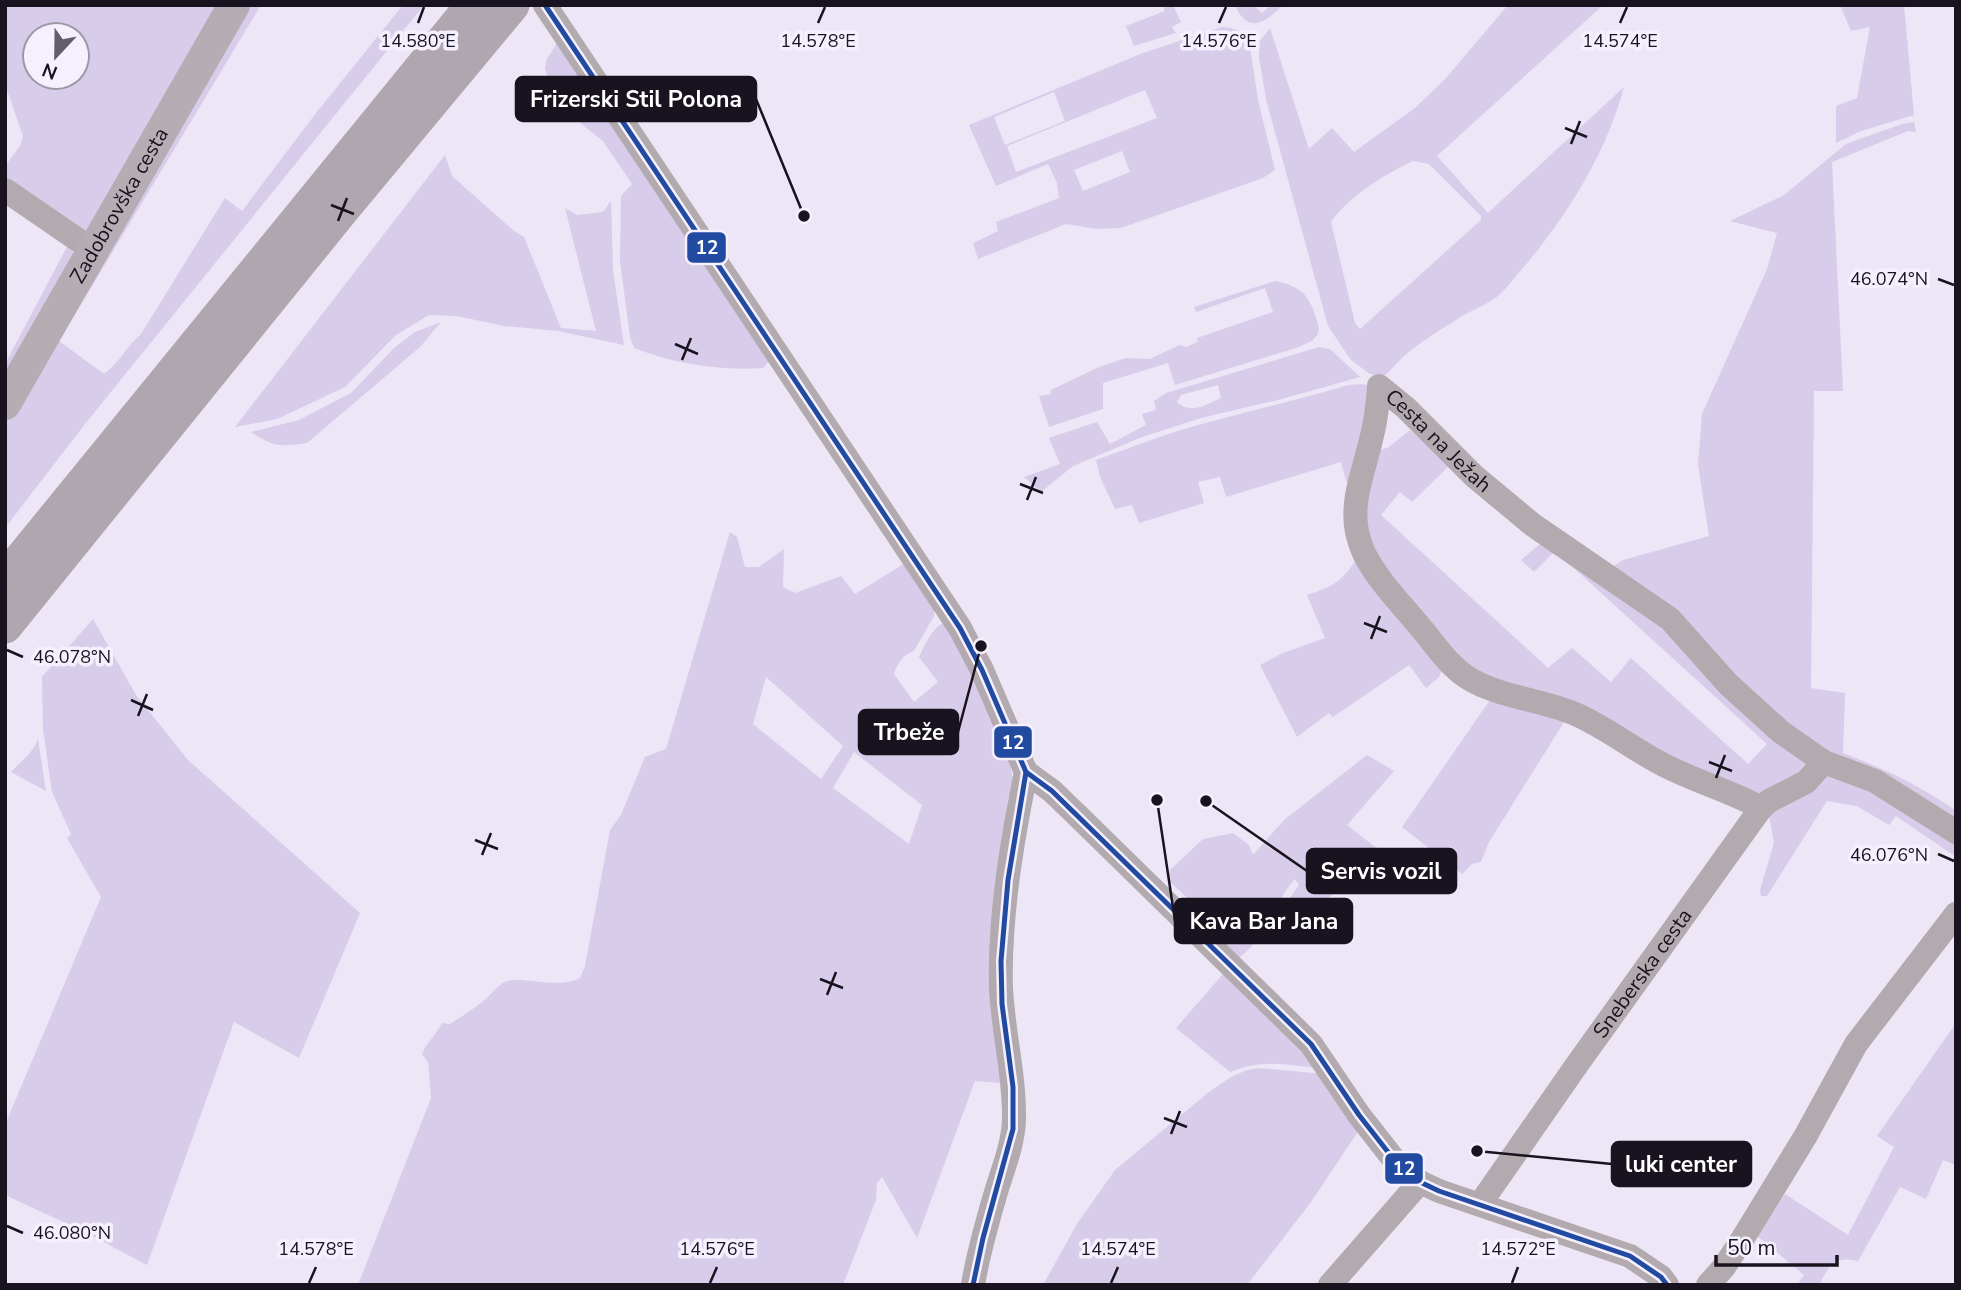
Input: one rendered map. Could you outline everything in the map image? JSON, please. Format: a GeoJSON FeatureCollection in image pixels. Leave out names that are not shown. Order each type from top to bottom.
{"type":"FeatureCollection","features":[{"type":"Feature","properties":{"kind":"highway"},"geometry":{"type":"LineString","coordinates":[[5,579],[474,5]]}},
{"type":"Feature","properties":{"kind":"highway"},"geometry":{"type":"LineString","coordinates":[[5,626],[340,212],[512,5]]}},
{"type":"Feature","properties":{"kind":"main road","name":"Zadobrovška cesta"},"geometry":{"type":"LineString","coordinates":[[5,404],[234,5]]}},
{"type":"Feature","properties":{"kind":"street"},"geometry":{"type":"LineString","coordinates":[[545,5],[960,628],[995,698],[1026,772],[1079,817],[1311,1044],[1359,1115],[1395,1161],[1420,1182],[1439,1191],[1630,1256],[1667,1285]]}},
{"type":"Feature","properties":{"kind":"street"},"geometry":{"type":"LineString","coordinates":[[5,190],[94,251]]}},
{"type":"Feature","properties":{"kind":"street","name":"Cesta na Ježah"},"geometry":{"type":"LineString","coordinates":[[1761,808],[1745,799],[1701,784],[1659,763],[1600,725],[1575,714],[1491,689],[1452,667],[1385,585],[1365,555],[1357,531],[1355,506],[1378,408],[1379,386],[1406,408],[1474,476],[1533,525],[1670,619],[1728,684],[1781,732],[1824,762],[1875,781],[1956,832]]}},
{"type":"Feature","properties":{"kind":"street","name":"Sneberska cesta"},"geometry":{"type":"LineString","coordinates":[[1480,1204],[1761,808],[1806,782],[1824,762]]}},
{"type":"Feature","properties":{"kind":"street"},"geometry":{"type":"LineString","coordinates":[[973,1285],[984,1232],[1012,1140],[1014,1122],[1012,1082],[1003,1021],[1002,962],[1016,820],[1026,772]]}},
{"type":"Feature","properties":{"kind":"street"},"geometry":{"type":"LineString","coordinates":[[1708,1285],[1743,1238],[1805,1137],[1856,1044],[1956,914]]}},
{"type":"Feature","properties":{"kind":"street"},"geometry":{"type":"LineString","coordinates":[[1330,1285],[1420,1182]]}},
{"type":"Feature","properties":{"kind":"shaded area"},"geometry":{"type":"Polygon","coordinates":[[[5,5],[221,5],[97,230],[83,235],[5,182],[5,166],[20,146],[23,136],[5,84],[5,5]]]}},
{"type":"Feature","properties":{"kind":"shaded area"},"geometry":{"type":"Polygon","coordinates":[[[249,5],[261,5],[59,341],[104,374],[141,334],[225,198],[242,211],[403,5],[424,5],[85,424],[5,528],[5,423],[21,401],[249,5]]]}},
{"type":"Feature","properties":{"kind":"shaded area"},"geometry":{"type":"Polygon","coordinates":[[[1163,5],[1173,5],[1181,22],[1172,27],[1176,33],[1134,46],[1126,26],[1165,11],[1163,5]]]}},
{"type":"Feature","properties":{"kind":"shaded area"},"geometry":{"type":"Polygon","coordinates":[[[1235,5],[1253,5],[1262,13],[1271,5],[1283,5],[1263,21],[1251,23],[1245,20],[1235,5]]]}},
{"type":"Feature","properties":{"kind":"shaded area"},"geometry":{"type":"Polygon","coordinates":[[[1508,5],[1603,5],[1437,156],[1488,213],[1624,87],[1607,136],[1570,206],[1508,286],[1493,300],[1422,342],[1384,376],[1370,374],[1351,360],[1328,326],[1266,99],[1259,57],[1260,41],[1270,28],[1309,149],[1332,128],[1354,152],[1415,108],[1446,78],[1508,5]],[[1413,161],[1391,173],[1348,203],[1331,222],[1355,323],[1360,329],[1481,220],[1481,216],[1429,164],[1413,161]]]}},
{"type":"Feature","properties":{"kind":"shaded area"},"geometry":{"type":"Polygon","coordinates":[[[1840,5],[1904,5],[1914,115],[1861,131],[1836,143],[1836,106],[1857,98],[1870,27],[1851,31],[1840,5]]]}},
{"type":"Feature","properties":{"kind":"shaded area"},"geometry":{"type":"Polygon","coordinates":[[[1222,27],[1244,34],[1249,41],[1258,100],[1275,170],[1263,178],[1121,228],[1097,229],[1066,224],[978,259],[973,243],[998,231],[996,222],[1059,198],[1057,183],[1048,164],[996,186],[969,125],[1143,53],[1222,27]],[[1145,90],[1007,146],[1016,172],[1157,118],[1145,90]],[[1054,92],[994,117],[1005,145],[1065,121],[1054,92]],[[1122,151],[1074,170],[1083,191],[1130,172],[1122,151]]]}},
{"type":"Feature","properties":{"kind":"shaded area"},"geometry":{"type":"Polygon","coordinates":[[[558,41],[770,360],[763,368],[698,365],[634,348],[630,337],[620,261],[621,196],[632,184],[603,141],[553,96],[545,68],[547,59],[558,41]]]}},
{"type":"Feature","properties":{"kind":"shaded area"},"geometry":{"type":"Polygon","coordinates":[[[1914,122],[1916,132],[1908,131],[1832,162],[1843,391],[1814,391],[1811,688],[1845,693],[1843,753],[1929,793],[1956,811],[1956,821],[1801,741],[1612,567],[1623,560],[1709,536],[1698,465],[1702,414],[1767,269],[1777,233],[1730,221],[1784,195],[1846,144],[1914,122]]]}},
{"type":"Feature","properties":{"kind":"shaded area"},"geometry":{"type":"Polygon","coordinates":[[[445,155],[452,176],[524,237],[561,328],[596,331],[565,208],[577,215],[603,212],[611,201],[613,270],[624,345],[558,331],[504,326],[457,316],[429,315],[396,335],[345,387],[277,419],[235,427],[445,155]]]}},
{"type":"Feature","properties":{"kind":"shaded area"},"geometry":{"type":"Polygon","coordinates":[[[68,245],[73,252],[73,264],[5,386],[5,364],[68,245]]]}},
{"type":"Feature","properties":{"kind":"shaded area"},"geometry":{"type":"Polygon","coordinates":[[[1275,281],[1294,287],[1310,302],[1319,329],[1312,341],[1175,385],[1168,363],[1103,383],[1103,409],[1049,427],[1039,396],[1051,394],[1051,390],[1099,367],[1126,358],[1150,359],[1180,345],[1186,347],[1198,342],[1197,338],[1273,312],[1265,288],[1196,312],[1194,307],[1275,281]]]}},
{"type":"Feature","properties":{"kind":"shaded area"},"geometry":{"type":"Polygon","coordinates":[[[441,322],[420,347],[307,443],[278,445],[251,432],[299,420],[351,393],[394,348],[415,332],[441,322]]]}},
{"type":"Feature","properties":{"kind":"shaded area"},"geometry":{"type":"Polygon","coordinates":[[[1319,347],[1330,349],[1360,377],[1201,418],[1142,437],[1073,466],[1041,492],[1024,477],[1060,464],[1049,438],[1097,422],[1110,444],[1146,425],[1142,414],[1156,410],[1154,401],[1166,393],[1319,347]],[[1218,385],[1181,395],[1177,402],[1193,408],[1221,398],[1218,385]]]}},
{"type":"Feature","properties":{"kind":"shaded area"},"geometry":{"type":"Polygon","coordinates":[[[1349,385],[1370,386],[1349,491],[1341,462],[1226,497],[1220,477],[1198,482],[1204,503],[1139,523],[1132,505],[1115,509],[1100,477],[1096,460],[1154,439],[1349,385]]]}},
{"type":"Feature","properties":{"kind":"shaded area"},"geometry":{"type":"Polygon","coordinates":[[[1410,430],[1451,464],[1412,502],[1400,492],[1381,515],[1548,668],[1572,648],[1611,682],[1631,658],[1748,764],[1767,744],[1555,551],[1534,572],[1521,560],[1541,543],[1620,583],[1810,755],[1809,769],[1758,795],[1466,674],[1385,580],[1361,510],[1378,448],[1381,450],[1389,447],[1410,430]]]}},
{"type":"Feature","properties":{"kind":"shaded area"},"geometry":{"type":"Polygon","coordinates":[[[730,532],[737,537],[745,567],[759,567],[784,549],[783,587],[795,593],[841,576],[855,594],[907,562],[934,610],[934,616],[914,651],[901,660],[894,674],[914,702],[938,682],[919,657],[933,631],[947,621],[1007,750],[1012,775],[1002,850],[1001,1083],[975,1081],[917,1238],[882,1177],[877,1183],[876,1200],[843,1285],[358,1285],[431,1098],[428,1062],[422,1054],[424,1050],[442,1023],[450,1024],[482,1002],[503,983],[513,980],[564,982],[580,978],[585,966],[610,830],[621,815],[645,757],[666,749],[730,532]],[[766,677],[753,724],[821,779],[843,746],[766,677]],[[854,752],[833,788],[909,844],[922,805],[854,752]]]}},
{"type":"Feature","properties":{"kind":"shaded area"},"geometry":{"type":"Polygon","coordinates":[[[1357,557],[1443,667],[1439,677],[1426,688],[1409,665],[1333,717],[1329,713],[1297,737],[1260,665],[1283,653],[1325,638],[1307,595],[1336,582],[1357,557]]]}},
{"type":"Feature","properties":{"kind":"shaded area"},"geometry":{"type":"Polygon","coordinates":[[[93,619],[136,695],[188,760],[360,913],[299,1058],[234,1022],[147,1265],[81,1230],[5,1195],[5,1125],[101,897],[67,838],[71,834],[52,792],[43,729],[42,677],[93,619]]]}},
{"type":"Feature","properties":{"kind":"shaded area"},"geometry":{"type":"Polygon","coordinates":[[[1490,700],[1564,722],[1489,842],[1481,862],[1472,864],[1462,874],[1402,827],[1490,700]]]}},
{"type":"Feature","properties":{"kind":"shaded area"},"geometry":{"type":"Polygon","coordinates":[[[38,739],[46,791],[11,772],[30,753],[38,739]]]}},
{"type":"Feature","properties":{"kind":"shaded area"},"geometry":{"type":"Polygon","coordinates":[[[1367,755],[1394,771],[1347,825],[1379,850],[1295,930],[1287,902],[1299,885],[1295,879],[1255,942],[1236,960],[1204,924],[1200,910],[1168,880],[1170,870],[1203,839],[1233,833],[1249,845],[1253,855],[1284,820],[1367,755]]]}},
{"type":"Feature","properties":{"kind":"shaded area"},"geometry":{"type":"Polygon","coordinates":[[[1828,770],[1956,832],[1956,857],[1896,816],[1889,825],[1857,806],[1827,801],[1767,896],[1761,896],[1760,890],[1774,843],[1769,816],[1828,770]]]}},
{"type":"Feature","properties":{"kind":"shaded area"},"geometry":{"type":"Polygon","coordinates":[[[1223,974],[1321,1069],[1264,1064],[1230,1072],[1176,1028],[1223,974]]]}},
{"type":"Feature","properties":{"kind":"shaded area"},"geometry":{"type":"Polygon","coordinates":[[[1956,1023],[1956,1165],[1943,1160],[1926,1199],[1900,1187],[1858,1261],[1843,1260],[1834,1263],[1819,1285],[1797,1285],[1804,1275],[1756,1235],[1785,1194],[1848,1235],[1894,1147],[1877,1136],[1956,1023]]]}},
{"type":"Feature","properties":{"kind":"shaded area"},"geometry":{"type":"Polygon","coordinates":[[[1259,1068],[1324,1074],[1359,1130],[1311,1202],[1247,1285],[1043,1285],[1077,1224],[1115,1170],[1209,1092],[1231,1077],[1259,1068]]]}},
{"type":"Feature","properties":{"kind":"transit line","name":"12"},"geometry":{"type":"LineString","coordinates":[[545,5],[960,628],[982,670],[1026,772],[1052,791],[1311,1044],[1359,1115],[1395,1161],[1420,1182],[1439,1191],[1630,1256],[1661,1277],[1667,1285]]}},
{"type":"Feature","properties":{"kind":"transit line","name":"12"},"geometry":{"type":"LineString","coordinates":[[973,1285],[1013,1129],[1013,1087],[1002,1004],[1001,961],[1008,880],[1026,772]]}},
{"type":"Feature","properties":{"kind":"place","name":"Frizerski Stil Polona"},"geometry":{"type":"Point","coordinates":[804,216]}},
{"type":"Feature","properties":{"kind":"place","name":"Trbeže"},"geometry":{"type":"Point","coordinates":[981,646]}},
{"type":"Feature","properties":{"kind":"place","name":"Kava Bar Jana"},"geometry":{"type":"Point","coordinates":[1157,800]}},
{"type":"Feature","properties":{"kind":"place","name":"Servis vozil"},"geometry":{"type":"Point","coordinates":[1206,801]}},
{"type":"Feature","properties":{"kind":"place","name":"luki center"},"geometry":{"type":"Point","coordinates":[1477,1151]}}]}
